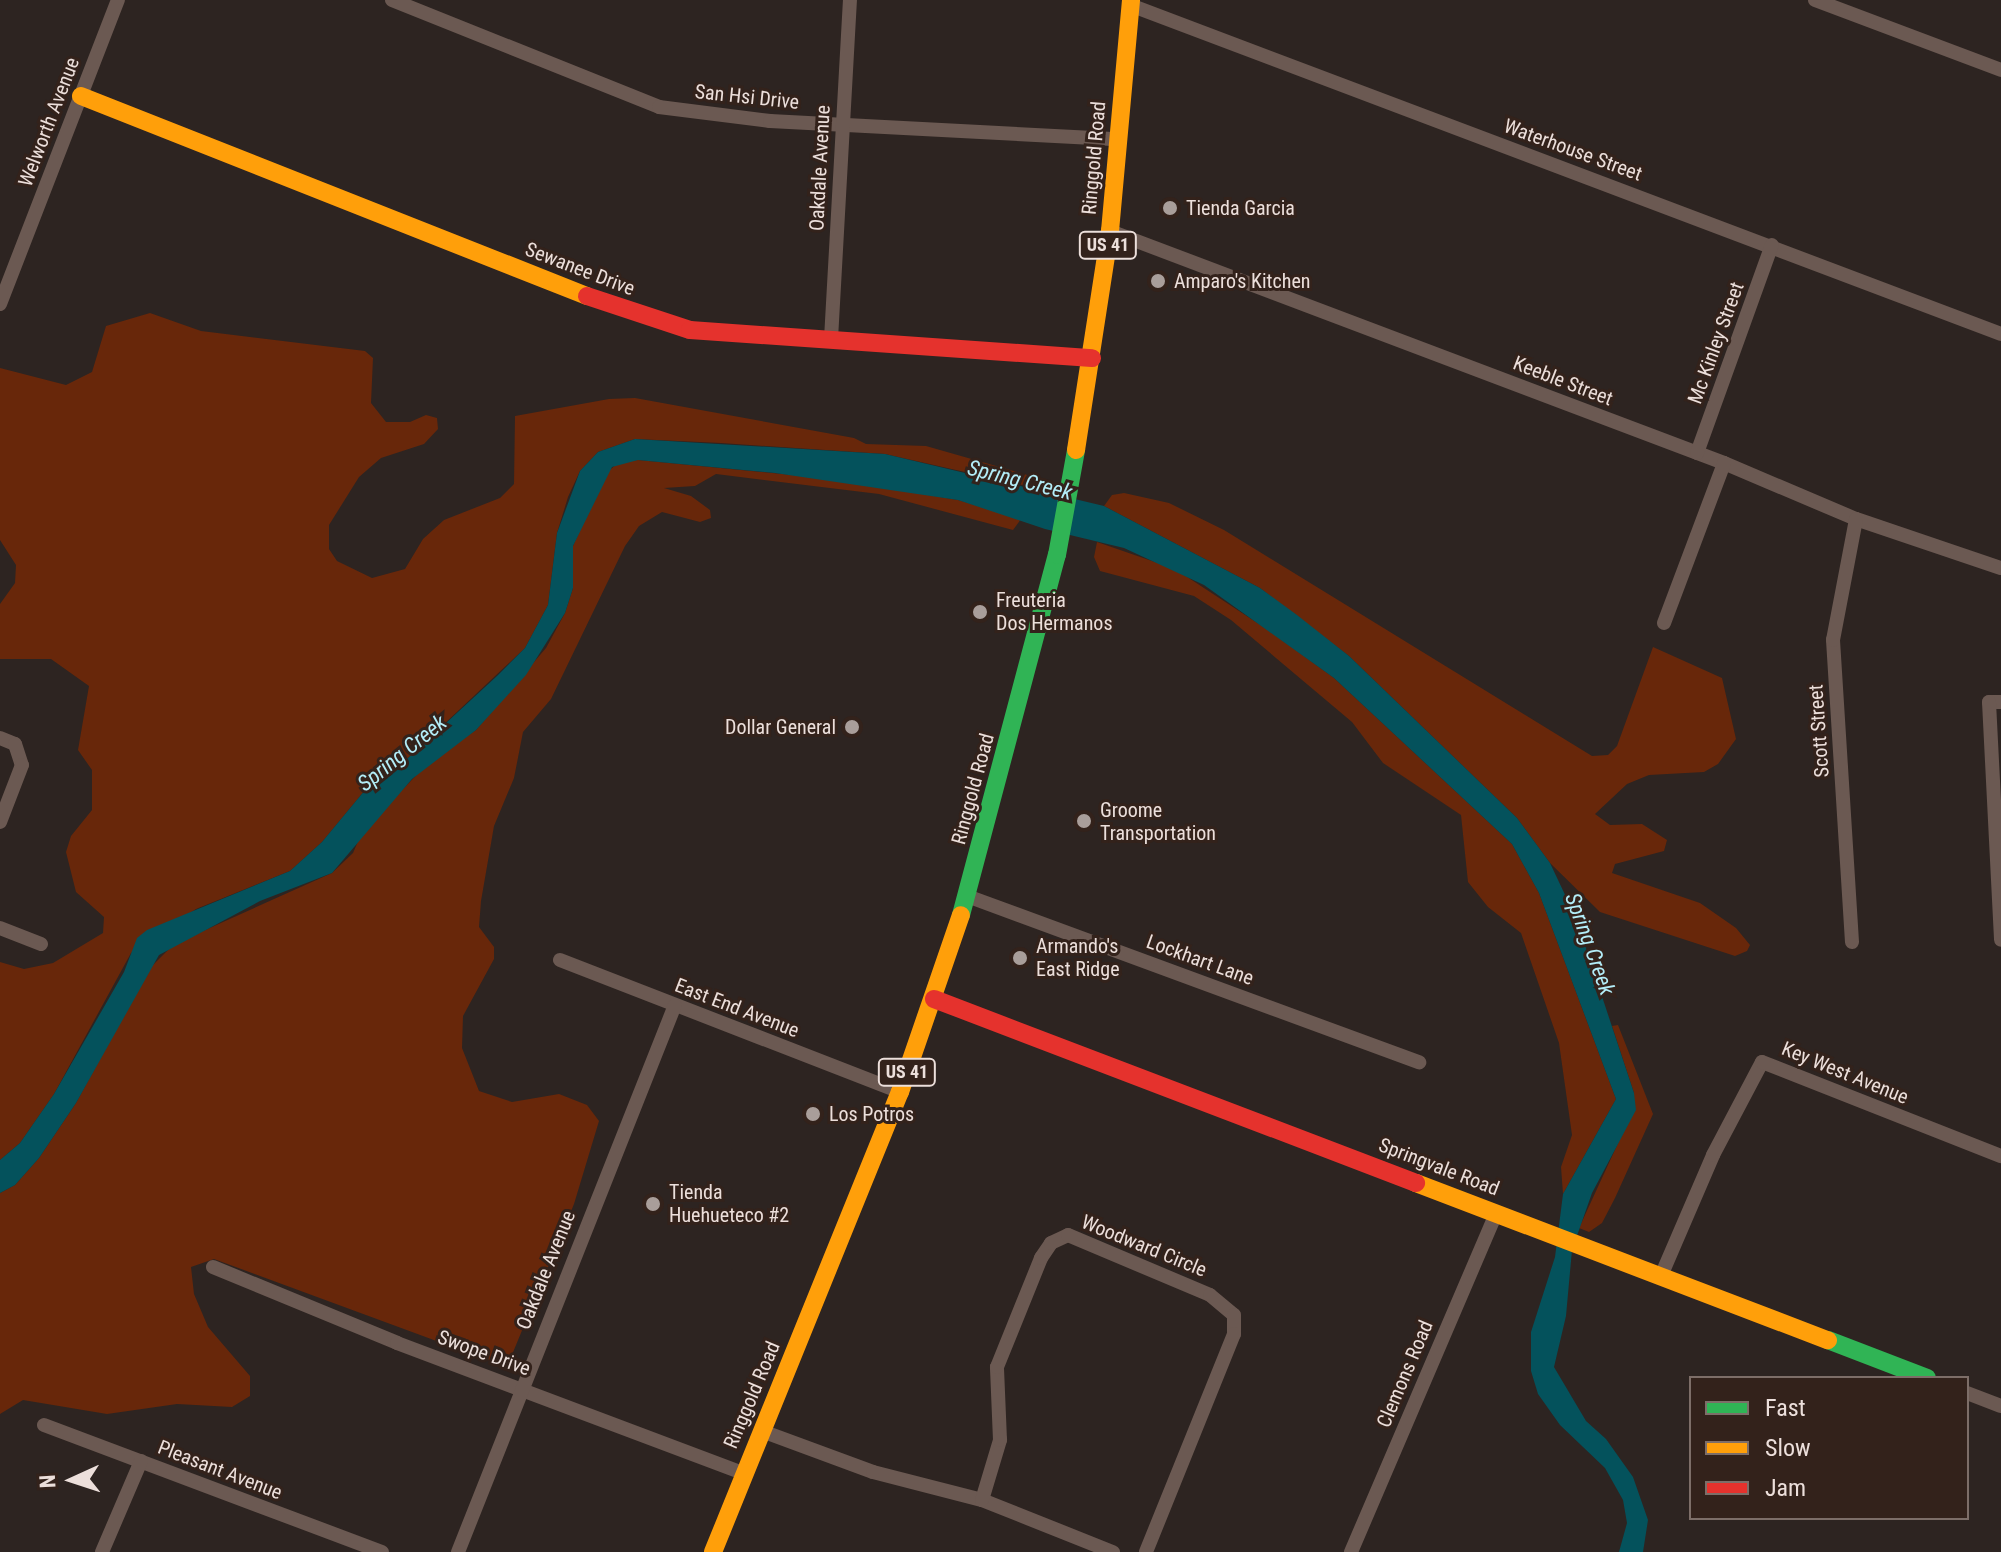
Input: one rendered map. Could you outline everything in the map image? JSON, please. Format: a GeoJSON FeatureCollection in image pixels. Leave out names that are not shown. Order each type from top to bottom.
{"type":"FeatureCollection","features":[{"type":"Feature","properties":{"kind":"street","name":"Welworth Avenue"},"geometry":{"type":"LineString","coordinates":[[0,304],[118,0]]}},
{"type":"Feature","properties":{"kind":"street","name":"San Hsi Drive"},"geometry":{"type":"LineString","coordinates":[[392,0],[432,7],[659,107],[841,125],[1118,139]]}},
{"type":"Feature","properties":{"kind":"street","name":"Oakdale Avenue"},"geometry":{"type":"LineString","coordinates":[[831,339],[850,0]]}},
{"type":"Feature","properties":{"kind":"street"},"geometry":{"type":"LineString","coordinates":[[1815,0],[2001,70]]}},
{"type":"Feature","properties":{"kind":"street","name":"Ringgold Road"},"geometry":{"type":"LineString","coordinates":[[713,1552],[900,1092],[967,896],[1057,555],[1070,487],[1110,231],[1130,3]]}},
{"type":"Feature","properties":{"kind":"street","name":"Waterhouse Street"},"geometry":{"type":"LineString","coordinates":[[1130,3],[2001,334]]}},
{"type":"Feature","properties":{"kind":"street","name":"Sewanee Drive"},"geometry":{"type":"LineString","coordinates":[[81,96],[628,312],[690,330],[1092,358]]}},
{"type":"Feature","properties":{"kind":"street","name":"Keeble Street"},"geometry":{"type":"LineString","coordinates":[[1110,231],[1724,463],[1856,519],[2001,568]]}},
{"type":"Feature","properties":{"kind":"street","name":"Mc Kinley Street"},"geometry":{"type":"LineString","coordinates":[[1697,453],[1772,245]]}},
{"type":"Feature","properties":{"kind":"street"},"geometry":{"type":"LineString","coordinates":[[1664,623],[1724,463]]}},
{"type":"Feature","properties":{"kind":"street","name":"Scott Street"},"geometry":{"type":"LineString","coordinates":[[1852,942],[1833,640],[1856,519]]}},
{"type":"Feature","properties":{"kind":"street"},"geometry":{"type":"LineString","coordinates":[[2001,702],[1989,702],[2001,940]]}},
{"type":"Feature","properties":{"kind":"street"},"geometry":{"type":"LineString","coordinates":[[0,738],[15,744],[22,765],[0,822]]}},
{"type":"Feature","properties":{"kind":"street","name":"Lockhart Lane"},"geometry":{"type":"LineString","coordinates":[[967,896],[1419,1062]]}},
{"type":"Feature","properties":{"kind":"street"},"geometry":{"type":"LineString","coordinates":[[0,928],[41,944]]}},
{"type":"Feature","properties":{"kind":"street","name":"East End Avenue"},"geometry":{"type":"LineString","coordinates":[[560,960],[900,1092]]}},
{"type":"Feature","properties":{"kind":"street","name":"Springvale Road"},"geometry":{"type":"LineString","coordinates":[[934,999],[1922,1376]]}},
{"type":"Feature","properties":{"kind":"street","name":"Oakdale Avenue"},"geometry":{"type":"LineString","coordinates":[[458,1552],[520,1387],[675,1005]]}},
{"type":"Feature","properties":{"kind":"street","name":"Key West Avenue"},"geometry":{"type":"LineString","coordinates":[[1661,1276],[1713,1155],[1762,1062],[2001,1156]]}},
{"type":"Feature","properties":{"kind":"street","name":"Clemons Road"},"geometry":{"type":"LineString","coordinates":[[1351,1552],[1496,1213]]}},
{"type":"Feature","properties":{"kind":"street","name":"Woodward Circle"},"geometry":{"type":"LineString","coordinates":[[982,1500],[1000,1440],[997,1367],[1041,1258],[1051,1243],[1068,1235],[1210,1295],[1234,1315],[1234,1334],[1146,1552]]}},
{"type":"Feature","properties":{"kind":"street","name":"Swope Drive"},"geometry":{"type":"LineString","coordinates":[[213,1267],[397,1343],[743,1473]]}},
{"type":"Feature","properties":{"kind":"street"},"geometry":{"type":"LineString","coordinates":[[1969,1394],[2001,1406]]}},
{"type":"Feature","properties":{"kind":"street","name":"Pleasant Avenue"},"geometry":{"type":"LineString","coordinates":[[44,1425],[382,1552]]}},
{"type":"Feature","properties":{"kind":"street"},"geometry":{"type":"LineString","coordinates":[[762,1431],[873,1472],[982,1500],[1113,1552]]}},
{"type":"Feature","properties":{"kind":"street"},"geometry":{"type":"LineString","coordinates":[[102,1552],[141,1461]]}},
{"type":"Feature","properties":{"kind":"shaded area"},"geometry":{"type":"Polygon","coordinates":[[[150,313],[201,331],[365,351],[373,358],[371,403],[386,422],[410,422],[426,415],[437,418],[438,429],[424,444],[381,458],[359,477],[329,525],[329,549],[337,561],[372,578],[405,569],[423,539],[444,520],[500,498],[514,484],[515,416],[609,399],[635,398],[854,438],[866,444],[926,446],[1031,476],[1027,486],[885,454],[721,443],[635,439],[598,452],[580,471],[568,497],[557,533],[548,605],[525,648],[408,758],[380,772],[322,842],[290,871],[196,909],[131,953],[54,1094],[20,1143],[0,1160],[0,962],[24,969],[53,963],[103,933],[104,917],[76,892],[66,852],[71,836],[92,810],[92,770],[78,750],[89,686],[51,659],[0,659],[0,604],[15,583],[16,565],[0,540],[0,368],[66,385],[92,372],[106,326],[150,313]]]}},
{"type":"Feature","properties":{"kind":"shaded area"},"geometry":{"type":"Polygon","coordinates":[[[638,460],[833,479],[958,500],[1021,519],[1013,530],[879,494],[716,474],[695,486],[664,488],[691,496],[710,510],[711,518],[700,522],[662,512],[639,526],[625,546],[551,699],[523,732],[514,778],[494,826],[481,901],[479,927],[494,947],[494,959],[463,1016],[462,1048],[479,1091],[512,1102],[559,1094],[587,1105],[599,1121],[574,1204],[507,1367],[214,1259],[191,1267],[194,1294],[208,1327],[250,1376],[250,1396],[232,1407],[177,1404],[107,1414],[23,1400],[0,1414],[0,1193],[15,1185],[39,1158],[76,1103],[149,969],[174,944],[332,873],[353,853],[362,832],[428,763],[476,730],[546,648],[565,613],[573,588],[573,546],[604,475],[619,462],[638,460]]]}},
{"type":"Feature","properties":{"kind":"shaded area"},"geometry":{"type":"Polygon","coordinates":[[[1124,493],[1169,503],[1224,530],[1592,756],[1608,755],[1617,746],[1653,647],[1722,678],[1736,739],[1718,764],[1704,772],[1649,775],[1627,784],[1595,814],[1610,825],[1642,824],[1667,840],[1664,851],[1615,864],[1612,873],[1700,903],[1736,928],[1750,945],[1747,951],[1735,956],[1600,912],[1550,863],[1517,818],[1349,656],[1260,588],[1104,506],[1112,495],[1124,493]]]}},
{"type":"Feature","properties":{"kind":"shaded area"},"geometry":{"type":"Polygon","coordinates":[[[1097,542],[1175,569],[1334,678],[1512,844],[1539,893],[1616,1099],[1563,1194],[1561,1167],[1572,1135],[1559,1043],[1521,933],[1488,907],[1468,882],[1461,815],[1383,763],[1352,722],[1231,620],[1194,596],[1100,571],[1094,557],[1097,542]]]}},
{"type":"Feature","properties":{"kind":"shaded area"},"geometry":{"type":"Polygon","coordinates":[[[1618,1025],[1653,1114],[1602,1223],[1589,1232],[1579,1228],[1619,1141],[1634,1093],[1612,1026],[1618,1025]]]}},
{"type":"Feature","properties":{"kind":"water"},"geometry":{"type":"Polygon","coordinates":[[[635,439],[885,454],[1104,506],[1260,588],[1297,615],[1349,656],[1517,818],[1550,863],[1576,918],[1634,1093],[1636,1110],[1592,1193],[1572,1250],[1566,1316],[1554,1367],[1586,1421],[1606,1439],[1633,1477],[1648,1520],[1643,1552],[1619,1552],[1627,1523],[1623,1500],[1605,1468],[1560,1425],[1538,1394],[1531,1371],[1531,1332],[1555,1257],[1563,1194],[1616,1099],[1539,893],[1512,844],[1334,678],[1204,585],[1124,548],[1045,529],[958,500],[775,473],[638,460],[612,467],[573,546],[573,588],[565,613],[526,675],[476,730],[412,779],[332,873],[260,901],[159,955],[76,1103],[39,1158],[15,1185],[0,1193],[0,1160],[20,1143],[54,1094],[124,972],[137,938],[147,930],[290,871],[322,842],[380,772],[408,758],[525,648],[548,605],[557,533],[580,471],[598,452],[635,439]]]}},
{"type":"Feature","properties":{"kind":"traffic: fast"},"geometry":{"type":"LineString","coordinates":[[961,915],[1057,555],[1076,450]]}},
{"type":"Feature","properties":{"kind":"traffic: fast"},"geometry":{"type":"LineString","coordinates":[[1828,1340],[1922,1376]]}},
{"type":"Feature","properties":{"kind":"traffic: slow"},"geometry":{"type":"LineString","coordinates":[[1076,450],[1110,231],[1131,0]]}},
{"type":"Feature","properties":{"kind":"traffic: slow"},"geometry":{"type":"LineString","coordinates":[[81,96],[587,296]]}},
{"type":"Feature","properties":{"kind":"traffic: slow"},"geometry":{"type":"LineString","coordinates":[[713,1552],[900,1092],[961,915]]}},
{"type":"Feature","properties":{"kind":"traffic: slow"},"geometry":{"type":"LineString","coordinates":[[1416,1183],[1828,1340]]}},
{"type":"Feature","properties":{"kind":"traffic: jam"},"geometry":{"type":"LineString","coordinates":[[587,296],[690,330],[1092,358]]}},
{"type":"Feature","properties":{"kind":"traffic: jam"},"geometry":{"type":"LineString","coordinates":[[934,999],[1416,1183]]}},
{"type":"Feature","properties":{"kind":"place","name":"Tienda Garcia"},"geometry":{"type":"Point","coordinates":[1170,208]}},
{"type":"Feature","properties":{"kind":"place","name":"Amparo's Kitchen"},"geometry":{"type":"Point","coordinates":[1158,281]}},
{"type":"Feature","properties":{"kind":"place","name":"Freuteria Dos Hermanos"},"geometry":{"type":"Point","coordinates":[980,612]}},
{"type":"Feature","properties":{"kind":"place","name":"Dollar General"},"geometry":{"type":"Point","coordinates":[852,727]}},
{"type":"Feature","properties":{"kind":"place","name":"Groome Transportation"},"geometry":{"type":"Point","coordinates":[1084,821]}},
{"type":"Feature","properties":{"kind":"place","name":"Armando's East Ridge"},"geometry":{"type":"Point","coordinates":[1020,958]}},
{"type":"Feature","properties":{"kind":"place","name":"Los Potros"},"geometry":{"type":"Point","coordinates":[813,1114]}},
{"type":"Feature","properties":{"kind":"place","name":"Tienda Huehueteco #2"},"geometry":{"type":"Point","coordinates":[653,1204]}},
{"type":"Feature","properties":{"kind":"water label","name":"Spring Creek"},"geometry":{"type":"Point","coordinates":[1020,480]}},
{"type":"Feature","properties":{"kind":"water label","name":"Spring Creek"},"geometry":{"type":"Point","coordinates":[402,753]}},
{"type":"Feature","properties":{"kind":"water label","name":"Spring Creek"},"geometry":{"type":"Point","coordinates":[1590,944]}}]}
